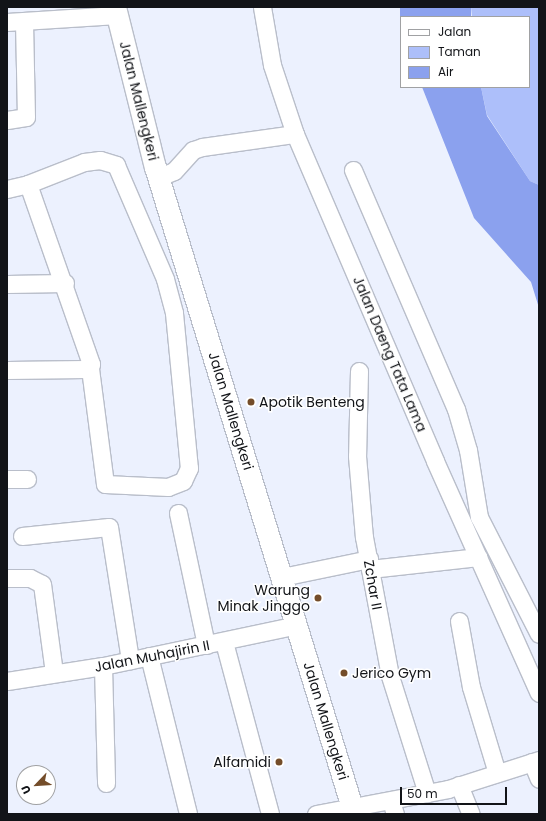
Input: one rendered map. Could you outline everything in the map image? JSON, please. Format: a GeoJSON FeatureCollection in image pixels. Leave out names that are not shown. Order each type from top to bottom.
{"type":"FeatureCollection","features":[{"type":"Feature","properties":{"kind":"main road","name":"Jalan Mallengkeri"},"geometry":{"type":"LineString","coordinates":[[116,11],[159,177],[354,811]]}},
{"type":"Feature","properties":{"kind":"street","name":"Jalan Daeng Tata Lama"},"geometry":{"type":"LineString","coordinates":[[262,7],[272,65],[296,134],[478,557],[539,693]]}},
{"type":"Feature","properties":{"kind":"street"},"geometry":{"type":"LineString","coordinates":[[7,22],[116,11]]}},
{"type":"Feature","properties":{"kind":"street"},"geometry":{"type":"LineString","coordinates":[[7,120],[26,117],[24,21]]}},
{"type":"Feature","properties":{"kind":"street"},"geometry":{"type":"LineString","coordinates":[[159,177],[174,171],[193,150],[202,147],[296,134]]}},
{"type":"Feature","properties":{"kind":"street"},"geometry":{"type":"LineString","coordinates":[[7,189],[28,184],[84,162],[100,160],[116,166],[167,288],[174,313],[189,468],[183,482],[168,487],[105,484],[90,368],[90,356],[65,283],[28,184]]}},
{"type":"Feature","properties":{"kind":"street"},"geometry":{"type":"LineString","coordinates":[[353,170],[456,409],[468,450],[479,517],[539,634]]}},
{"type":"Feature","properties":{"kind":"street"},"geometry":{"type":"LineString","coordinates":[[167,288],[191,279]]}},
{"type":"Feature","properties":{"kind":"street"},"geometry":{"type":"LineString","coordinates":[[7,284],[65,283]]}},
{"type":"Feature","properties":{"kind":"street"},"geometry":{"type":"LineString","coordinates":[[7,370],[90,368]]}},
{"type":"Feature","properties":{"kind":"street","name":"Zchar II"},"geometry":{"type":"LineString","coordinates":[[359,371],[358,495],[369,564],[390,676],[427,794]]}},
{"type":"Feature","properties":{"kind":"street"},"geometry":{"type":"LineString","coordinates":[[7,479],[27,480]]}},
{"type":"Feature","properties":{"kind":"street"},"geometry":{"type":"LineString","coordinates":[[178,513],[206,645]]}},
{"type":"Feature","properties":{"kind":"street"},"geometry":{"type":"LineString","coordinates":[[22,536],[109,527],[130,660]]}},
{"type":"Feature","properties":{"kind":"street"},"geometry":{"type":"LineString","coordinates":[[282,577],[369,564],[478,557]]}},
{"type":"Feature","properties":{"kind":"street"},"geometry":{"type":"LineString","coordinates":[[7,578],[30,578],[42,584],[54,673]]}},
{"type":"Feature","properties":{"kind":"street"},"geometry":{"type":"LineString","coordinates":[[459,621],[471,687],[497,773]]}},
{"type":"Feature","properties":{"kind":"street","name":"Jalan Muhajirin II"},"geometry":{"type":"LineString","coordinates":[[7,681],[103,666],[297,626]]}},
{"type":"Feature","properties":{"kind":"street"},"geometry":{"type":"LineString","coordinates":[[224,642],[270,814]]}},
{"type":"Feature","properties":{"kind":"street"},"geometry":{"type":"LineString","coordinates":[[149,656],[188,814]]}},
{"type":"Feature","properties":{"kind":"street"},"geometry":{"type":"LineString","coordinates":[[103,666],[106,783]]}},
{"type":"Feature","properties":{"kind":"street"},"geometry":{"type":"LineString","coordinates":[[316,814],[393,807],[427,794],[535,761],[539,779]]}},
{"type":"Feature","properties":{"kind":"street"},"geometry":{"type":"LineString","coordinates":[[459,785],[471,814]]}},
{"type":"Feature","properties":{"kind":"green space"},"geometry":{"type":"Polygon","coordinates":[[[471,7],[539,7],[539,185],[530,181],[487,115],[481,88],[530,88],[530,16],[472,16],[471,7]]]}},
{"type":"Feature","properties":{"kind":"water"},"geometry":{"type":"Polygon","coordinates":[[[400,7],[471,7],[471,16],[400,16],[400,7]]]}},
{"type":"Feature","properties":{"kind":"water"},"geometry":{"type":"Polygon","coordinates":[[[422,88],[481,88],[487,116],[530,181],[539,185],[539,308],[531,282],[474,218],[422,88]]]}},
{"type":"Feature","properties":{"kind":"place","name":"Apotik Benteng"},"geometry":{"type":"Point","coordinates":[251,402]}},
{"type":"Feature","properties":{"kind":"place","name":"Warung Minak Jinggo"},"geometry":{"type":"Point","coordinates":[318,598]}},
{"type":"Feature","properties":{"kind":"place","name":"Jerico Gym"},"geometry":{"type":"Point","coordinates":[344,673]}},
{"type":"Feature","properties":{"kind":"place","name":"Alfamidi"},"geometry":{"type":"Point","coordinates":[279,762]}}]}
